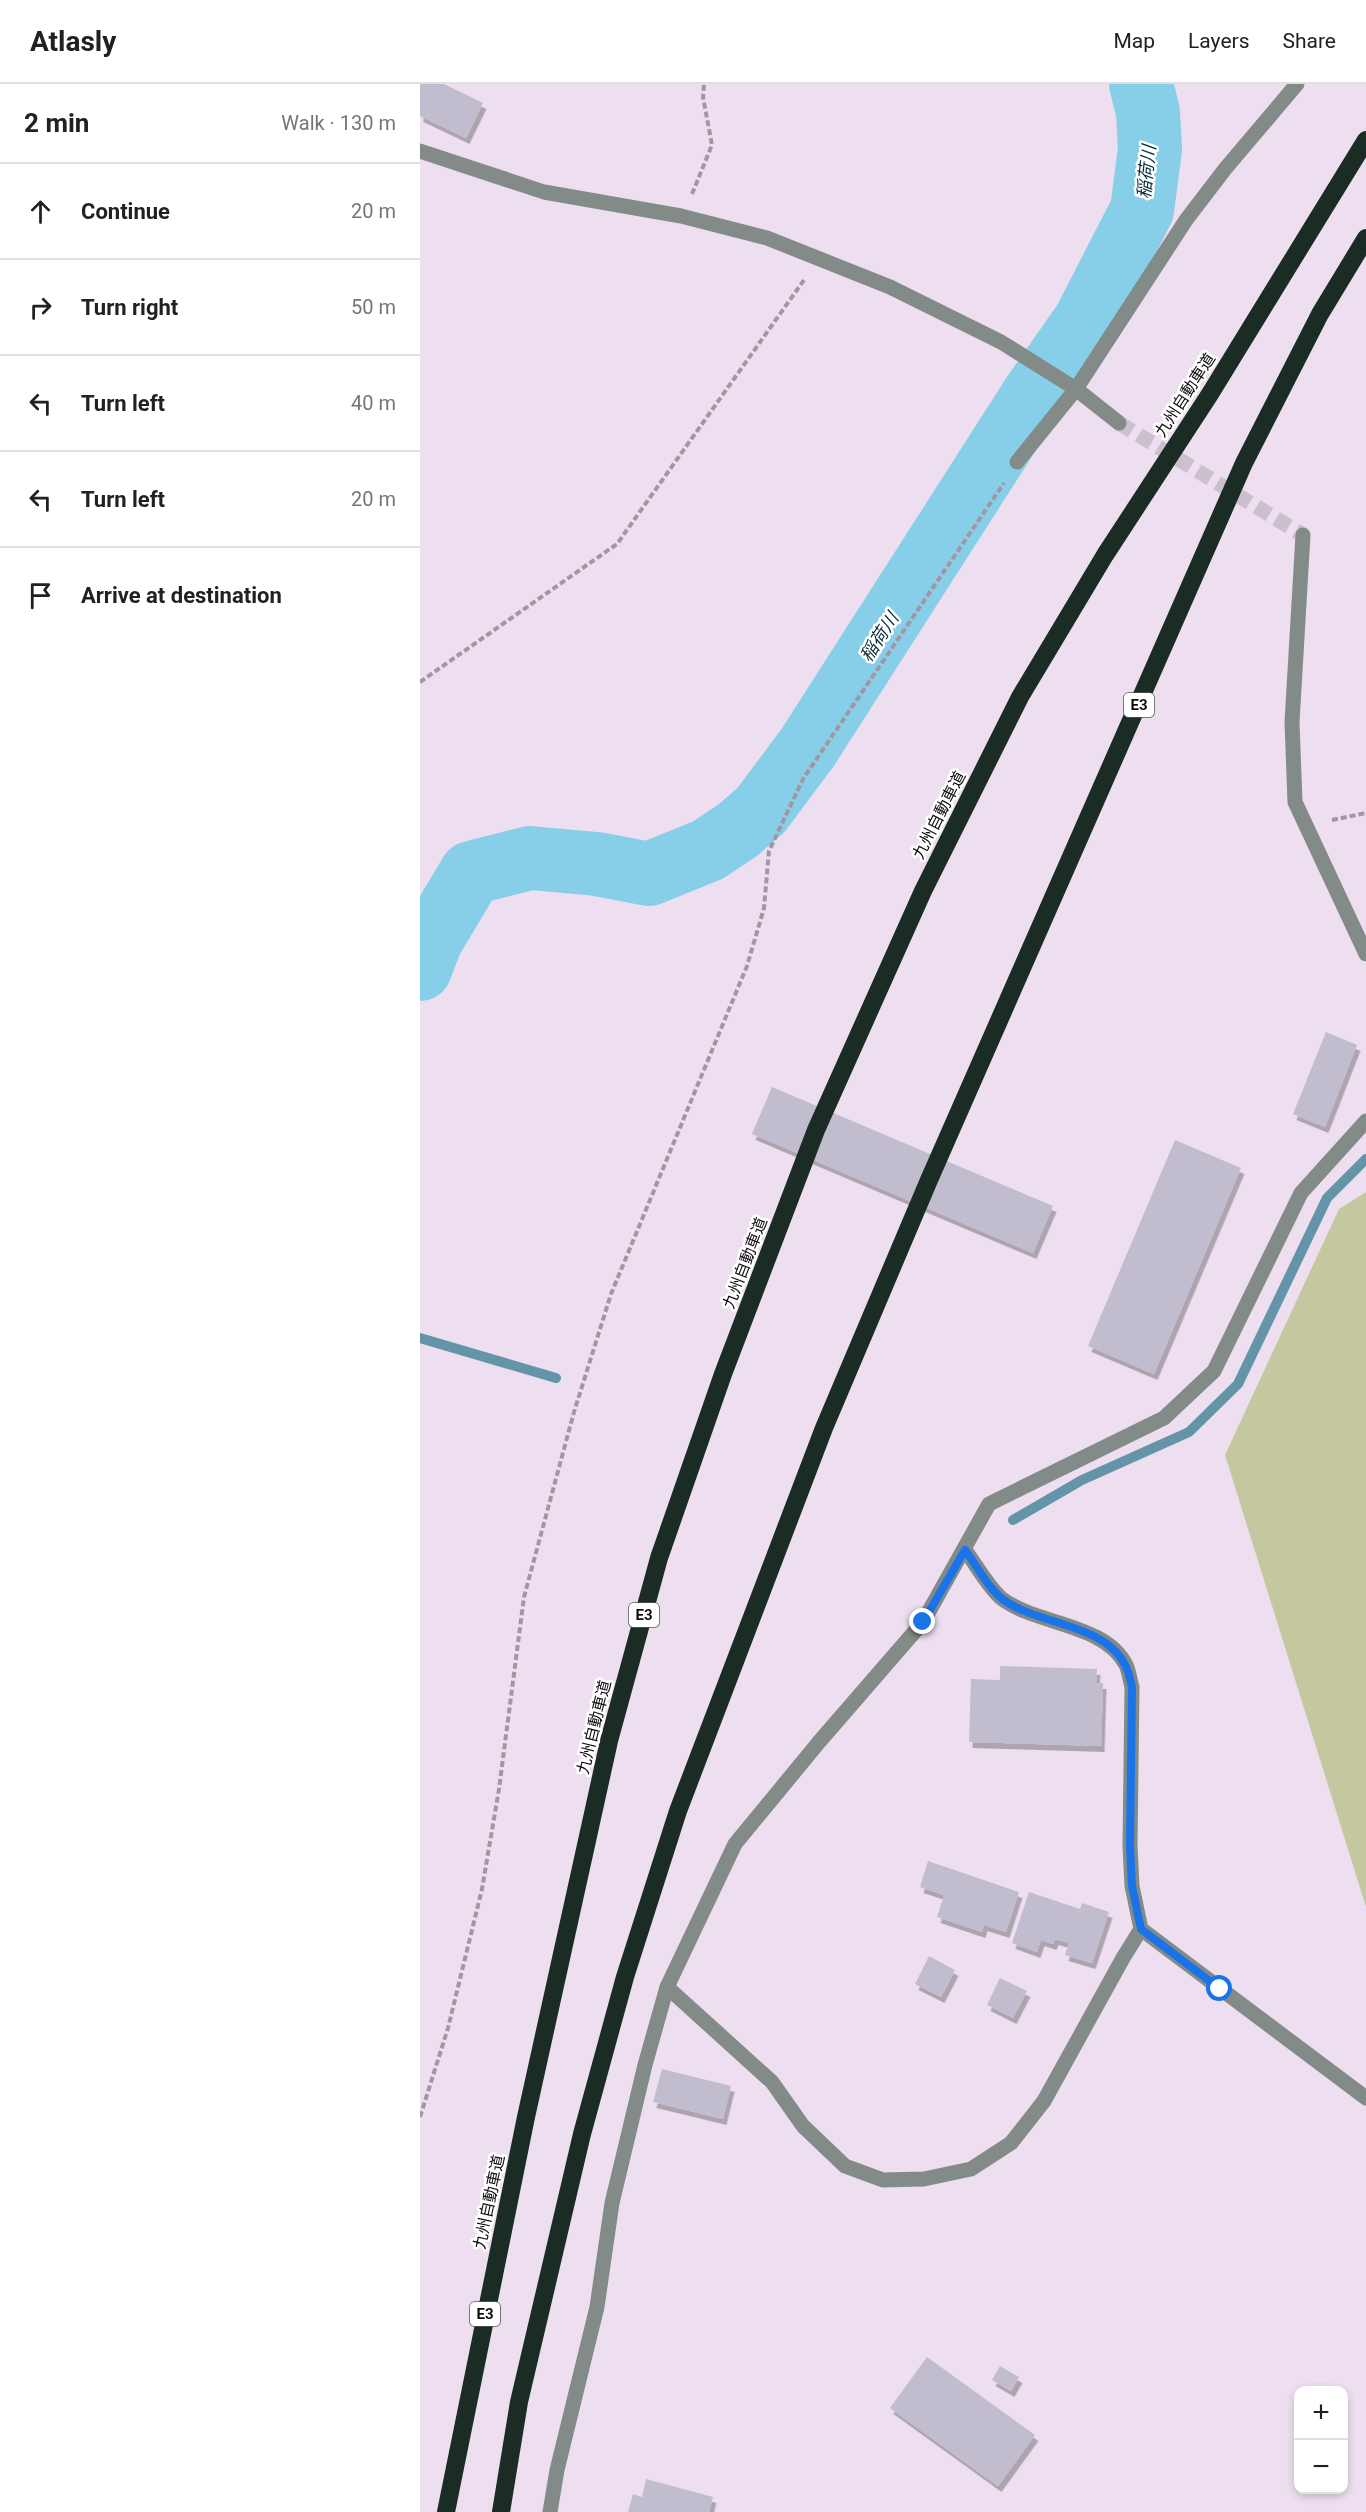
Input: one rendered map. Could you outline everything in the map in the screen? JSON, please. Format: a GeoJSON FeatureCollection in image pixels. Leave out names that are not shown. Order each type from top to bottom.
{"type":"FeatureCollection","features":[{"type":"Feature","properties":{"kind":"highway","name":"九州自動車道"},"geometry":{"type":"LineString","coordinates":[[446,2512],[529,2105],[609,1741],[659,1558],[723,1374],[816,1130],[923,891],[1020,697],[1105,555],[1210,394],[1366,140]]}},
{"type":"Feature","properties":{"kind":"highway","name":"E3"},"geometry":{"type":"LineString","coordinates":[[501,2512],[519,2402],[582,2134],[625,1977],[678,1811],[824,1428],[929,1180],[1244,463],[1320,314],[1366,238]]}},
{"type":"Feature","properties":{"kind":"street"},"geometry":{"type":"LineString","coordinates":[[1017,462],[1076,389],[1186,220],[1225,169],[1297,84]]}},
{"type":"Feature","properties":{"kind":"street"},"geometry":{"type":"LineString","coordinates":[[420,151],[544,192],[681,216],[767,238],[890,287],[1001,342],[1076,389],[1119,423]]}},
{"type":"Feature","properties":{"kind":"street"},"geometry":{"type":"LineString","coordinates":[[1303,535],[1292,722],[1295,802],[1366,954]]}},
{"type":"Feature","properties":{"kind":"street"},"geometry":{"type":"LineString","coordinates":[[550,2512],[557,2470],[597,2307],[612,2203],[645,2065],[667,1987],[735,1844],[819,1742],[923,1622],[989,1504],[1164,1418],[1214,1371],[1301,1193],[1366,1121]]}},
{"type":"Feature","properties":{"kind":"street"},"geometry":{"type":"LineString","coordinates":[[965,1550],[1000,1597],[1022,1610],[1097,1637],[1111,1646],[1125,1664],[1132,1687],[1130,1846],[1132,1886],[1141,1929],[1366,2098]]}},
{"type":"Feature","properties":{"kind":"street"},"geometry":{"type":"LineString","coordinates":[[667,1987],[772,2082],[802,2126],[845,2166],[883,2180],[924,2179],[971,2169],[1011,2143],[1044,2101],[1141,1929]]}},
{"type":"Feature","properties":{"kind":"path"},"geometry":{"type":"LineString","coordinates":[[681,216],[712,145],[703,97],[704,84]]}},
{"type":"Feature","properties":{"kind":"path"},"geometry":{"type":"LineString","coordinates":[[420,682],[617,544],[819,259]]}},
{"type":"Feature","properties":{"kind":"path"},"geometry":{"type":"LineString","coordinates":[[420,2117],[448,2028],[482,1889],[499,1789],[524,1597],[574,1412],[611,1294],[747,966],[764,908],[769,851],[802,779],[1017,462]]}},
{"type":"Feature","properties":{"kind":"path"},"geometry":{"type":"LineString","coordinates":[[1307,825],[1366,813]]}},
{"type":"Feature","properties":{"kind":"green space"},"geometry":{"type":"Polygon","coordinates":[[[1366,1192],[1366,1907],[1225,1455],[1339,1209],[1366,1192]]]}},
{"type":"Feature","properties":{"kind":"building"},"geometry":{"type":"Polygon","coordinates":[[[420,84],[444,84],[483,103],[466,138],[420,116],[420,84]]]}},
{"type":"Feature","properties":{"kind":"building"},"geometry":{"type":"Polygon","coordinates":[[[1326,1032],[1357,1045],[1325,1127],[1293,1114],[1326,1032]]]}},
{"type":"Feature","properties":{"kind":"building"},"geometry":{"type":"Polygon","coordinates":[[[772,1087],[1053,1206],[1033,1253],[752,1134],[772,1087]]]}},
{"type":"Feature","properties":{"kind":"building"},"geometry":{"type":"Polygon","coordinates":[[[1175,1140],[1241,1168],[1154,1374],[1088,1346],[1175,1140]]]}},
{"type":"Feature","properties":{"kind":"building"},"geometry":{"type":"Polygon","coordinates":[[[1000,1666],[1097,1669],[1096,1683],[1103,1683],[1101,1746],[969,1742],[971,1679],[1000,1680],[1000,1666]]]}},
{"type":"Feature","properties":{"kind":"building"},"geometry":{"type":"Polygon","coordinates":[[[928,1861],[1019,1892],[1006,1932],[984,1925],[982,1932],[937,1917],[944,1895],[920,1887],[928,1861]]]}},
{"type":"Feature","properties":{"kind":"building"},"geometry":{"type":"Polygon","coordinates":[[[1029,1892],[1080,1909],[1082,1903],[1109,1912],[1092,1963],[1065,1955],[1069,1943],[1055,1939],[1053,1944],[1041,1940],[1037,1952],[1012,1943],[1029,1892]]]}},
{"type":"Feature","properties":{"kind":"building"},"geometry":{"type":"Polygon","coordinates":[[[929,1956],[955,1970],[941,1997],[915,1984],[929,1956]]]}},
{"type":"Feature","properties":{"kind":"building"},"geometry":{"type":"Polygon","coordinates":[[[1000,1978],[1027,1991],[1013,2018],[987,2005],[1000,1978]]]}},
{"type":"Feature","properties":{"kind":"building"},"geometry":{"type":"Polygon","coordinates":[[[662,2069],[731,2086],[723,2119],[653,2102],[662,2069]]]}},
{"type":"Feature","properties":{"kind":"building"},"geometry":{"type":"Polygon","coordinates":[[[927,2357],[1035,2435],[998,2486],[890,2408],[927,2357]]]}},
{"type":"Feature","properties":{"kind":"building"},"geometry":{"type":"Polygon","coordinates":[[[1000,2366],[1019,2377],[1011,2391],[992,2380],[1000,2366]]]}},
{"type":"Feature","properties":{"kind":"building"},"geometry":{"type":"Polygon","coordinates":[[[646,2479],[713,2497],[709,2512],[628,2512],[633,2494],[642,2497],[646,2479]]]}},
{"type":"Feature","properties":{"kind":"waterway","name":"稲荷川"},"geometry":{"type":"LineString","coordinates":[[420,969],[431,940],[471,873],[530,858],[597,864],[649,874],[708,850],[738,830],[761,810],[808,747],[1034,394],[1085,321],[1142,210],[1150,149],[1148,112],[1141,84]]}},
{"type":"Feature","properties":{"kind":"waterway"},"geometry":{"type":"LineString","coordinates":[[1013,1520],[1082,1480],[1189,1432],[1238,1384],[1327,1198],[1366,1159]]}},
{"type":"Feature","properties":{"kind":"waterway"},"geometry":{"type":"LineString","coordinates":[[420,1338],[556,1378]]}},
{"type":"Feature","properties":{"kind":"tunnel"},"geometry":{"type":"LineString","coordinates":[[1119,423],[1303,535]]}},
{"type":"Feature","properties":{"kind":"route"},"geometry":{"type":"LineString","coordinates":[[923,1622],[965,1550],[1000,1597],[1022,1610],[1097,1637],[1111,1646],[1125,1664],[1132,1687],[1130,1846],[1132,1886],[1141,1929],[1220,1989]]}}]}
